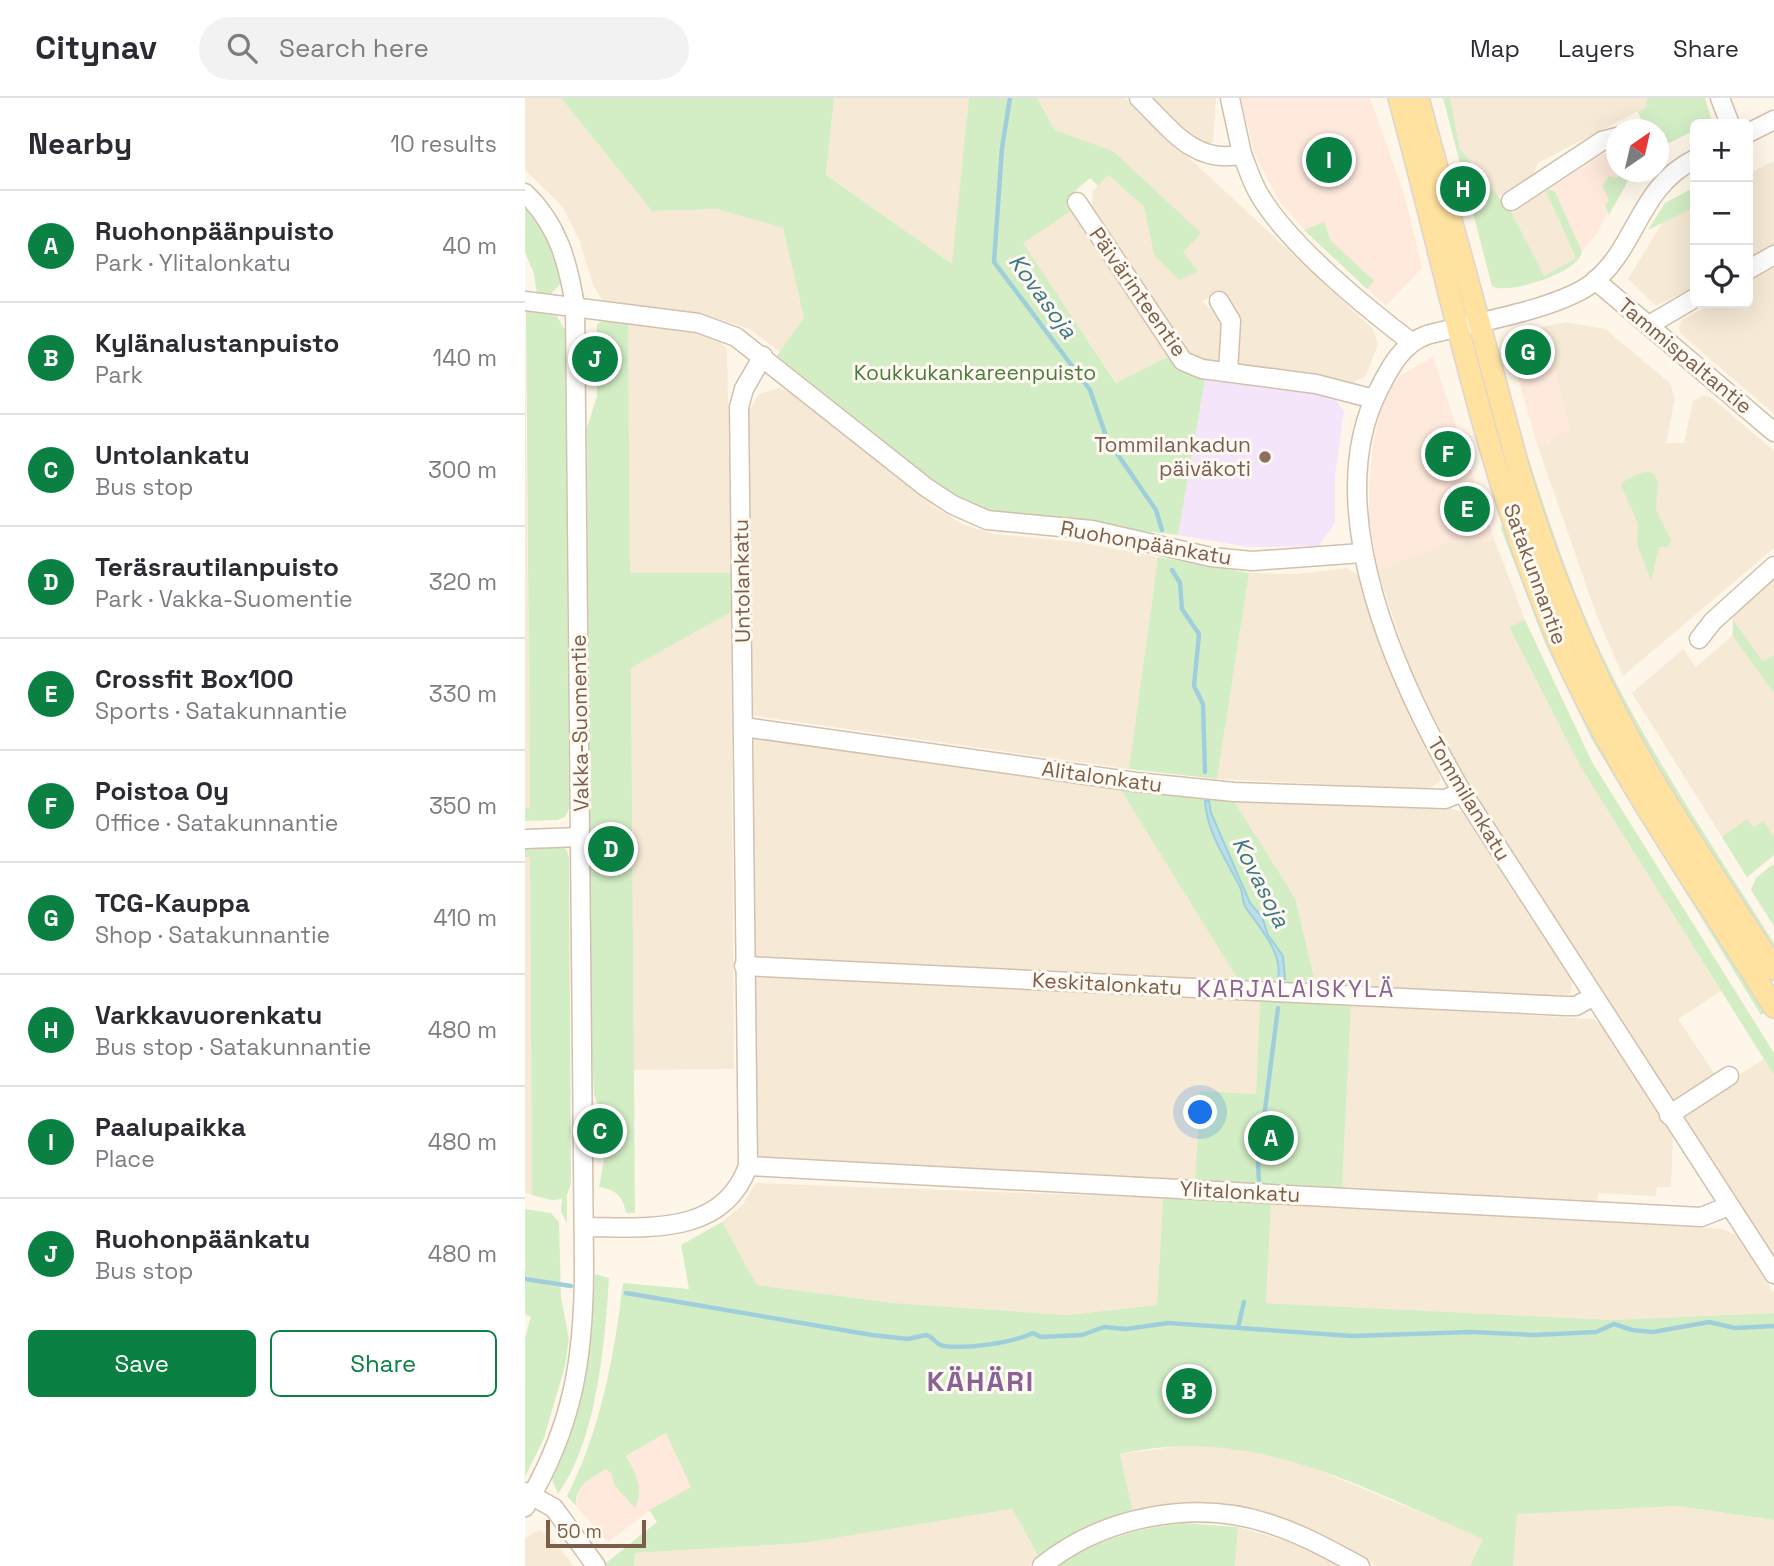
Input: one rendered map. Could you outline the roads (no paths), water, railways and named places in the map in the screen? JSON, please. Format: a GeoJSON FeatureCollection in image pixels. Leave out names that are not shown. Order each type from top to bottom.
{"type":"FeatureCollection","features":[{"type":"Feature","properties":{"kind":"main road","name":"Satakunnantie"},"geometry":{"type":"LineString","coordinates":[[1399,98],[1488,441],[1518,533],[1575,678],[1613,752],[1774,1007]]}},
{"type":"Feature","properties":{"kind":"main road","name":"Satakunnantie"},"geometry":{"type":"LineString","coordinates":[[1418,98],[1536,526],[1580,640],[1628,737],[1774,970]]}},
{"type":"Feature","properties":{"kind":"street"},"geometry":{"type":"LineString","coordinates":[[1139,98],[1192,147],[1205,155],[1217,159],[1242,154]]}},
{"type":"Feature","properties":{"kind":"street"},"geometry":{"type":"LineString","coordinates":[[1230,98],[1242,154],[1261,198],[1276,219],[1334,277],[1411,342],[1563,298],[1595,280],[1618,253],[1658,182]]}},
{"type":"Feature","properties":{"kind":"street"},"geometry":{"type":"LineString","coordinates":[[1720,98],[1728,119]]}},
{"type":"Feature","properties":{"kind":"street"},"geometry":{"type":"LineString","coordinates":[[1753,130],[1774,120]]}},
{"type":"Feature","properties":{"kind":"street"},"geometry":{"type":"LineString","coordinates":[[1511,201],[1592,147],[1606,141]]}},
{"type":"Feature","properties":{"kind":"street"},"geometry":{"type":"LineString","coordinates":[[1669,168],[1690,161]]}},
{"type":"Feature","properties":{"kind":"street","name":"Vakka-Suomentie"},"geometry":{"type":"LineString","coordinates":[[525,193],[550,222],[560,242],[575,306],[584,1227],[582,1345],[572,1402],[547,1469],[527,1498]]}},
{"type":"Feature","properties":{"kind":"street","name":"Päivärinteentie"},"geometry":{"type":"LineString","coordinates":[[1077,202],[1175,353],[1193,366],[1316,384],[1374,399]]}},
{"type":"Feature","properties":{"kind":"street"},"geometry":{"type":"LineString","coordinates":[[1753,267],[1774,256]]}},
{"type":"Feature","properties":{"kind":"street","name":"Tammispaltantie"},"geometry":{"type":"LineString","coordinates":[[1595,280],[1774,432]]}},
{"type":"Feature","properties":{"kind":"street"},"geometry":{"type":"LineString","coordinates":[[1219,301],[1230,321],[1228,372]]}},
{"type":"Feature","properties":{"kind":"street"},"geometry":{"type":"LineString","coordinates":[[1649,325],[1690,301]]}},
{"type":"Feature","properties":{"kind":"street","name":"Ruohonpäänkatu"},"geometry":{"type":"LineString","coordinates":[[525,302],[575,306],[713,327],[736,337],[764,356],[927,488],[953,505],[987,520],[1092,530],[1211,556],[1252,561],[1362,553]]}},
{"type":"Feature","properties":{"kind":"street","name":"Tommilankatu"},"geometry":{"type":"LineString","coordinates":[[1411,342],[1387,373],[1374,399],[1359,465],[1358,512],[1362,553],[1400,672],[1430,737],[1462,792],[1774,1275]]}},
{"type":"Feature","properties":{"kind":"street","name":"Untolankatu"},"geometry":{"type":"LineString","coordinates":[[748,1166],[739,407],[744,389],[764,356]]}},
{"type":"Feature","properties":{"kind":"street"},"geometry":{"type":"LineString","coordinates":[[1699,639],[1713,621],[1774,566]]}},
{"type":"Feature","properties":{"kind":"street","name":"Alitalonkatu"},"geometry":{"type":"LineString","coordinates":[[744,727],[1136,782],[1217,790],[1445,799],[1462,792]]}},
{"type":"Feature","properties":{"kind":"street"},"geometry":{"type":"LineString","coordinates":[[525,839],[582,837]]}},
{"type":"Feature","properties":{"kind":"street","name":"Keskitalonkatu"},"geometry":{"type":"LineString","coordinates":[[744,966],[1565,1006],[1576,1006],[1594,996]]}},
{"type":"Feature","properties":{"kind":"street"},"geometry":{"type":"LineString","coordinates":[[1669,1115],[1729,1076]]}},
{"type":"Feature","properties":{"kind":"street"},"geometry":{"type":"LineString","coordinates":[[584,1227],[670,1226],[701,1219],[727,1200],[744,1178],[748,1166]]}},
{"type":"Feature","properties":{"kind":"street","name":"Ylitalonkatu"},"geometry":{"type":"LineString","coordinates":[[748,1166],[1701,1217],[1729,1206]]}},
{"type":"Feature","properties":{"kind":"street"},"geometry":{"type":"LineString","coordinates":[[527,1498],[554,1508],[596,1566]]}},
{"type":"Feature","properties":{"kind":"street"},"geometry":{"type":"LineString","coordinates":[[1042,1566],[1071,1545],[1111,1527],[1155,1517],[1200,1513],[1267,1523],[1360,1566]]}},
{"type":"Feature","properties":{"kind":"water"},"geometry":{"type":"Polygon","coordinates":[[[1205,801],[1209,801],[1211,813],[1250,903],[1262,917],[1268,935],[1283,956],[1285,979],[1278,979],[1279,969],[1274,950],[1245,906],[1240,887],[1213,835],[1205,801]]]}},
{"type":"Feature","properties":{"kind":"waterway","name":"Kovasoja"},"geometry":{"type":"LineString","coordinates":[[1010,98],[1002,148],[994,262],[1090,390],[1107,439],[1156,510],[1162,530]]}},
{"type":"Feature","properties":{"kind":"waterway","name":"Kovasoja"},"geometry":{"type":"LineString","coordinates":[[1172,570],[1180,583],[1182,609],[1199,634],[1194,686],[1203,704],[1205,772]]}},
{"type":"Feature","properties":{"kind":"waterway","name":"Kovasoja"},"geometry":{"type":"LineString","coordinates":[[1259,1180],[1258,1165],[1278,1008]]}},
{"type":"Feature","properties":{"kind":"waterway"},"geometry":{"type":"LineString","coordinates":[[525,1279],[571,1286]]}},
{"type":"Feature","properties":{"kind":"waterway"},"geometry":{"type":"LineString","coordinates":[[626,1293],[872,1335],[908,1339],[926,1335],[941,1345],[954,1347],[1002,1342],[1033,1333],[1041,1337],[1082,1335],[1104,1327],[1126,1329],[1168,1323],[1352,1336],[1471,1332],[1534,1335],[1596,1332],[1614,1324],[1632,1330],[1653,1332],[1709,1322],[1735,1328],[1774,1326]]}},
{"type":"Feature","properties":{"kind":"waterway"},"geometry":{"type":"LineString","coordinates":[[1238,1327],[1244,1302]]}},
{"type":"Feature","properties":{"kind":"place","name":"Paalupaikka"},"geometry":{"type":"Point","coordinates":[1329,160]}},
{"type":"Feature","properties":{"kind":"place","name":"Varkkavuorenkatu"},"geometry":{"type":"Point","coordinates":[1463,189]}},
{"type":"Feature","properties":{"kind":"place","name":"TCG-Kauppa"},"geometry":{"type":"Point","coordinates":[1528,352]}},
{"type":"Feature","properties":{"kind":"place","name":"Ruohonpäänkatu"},"geometry":{"type":"Point","coordinates":[595,359]}},
{"type":"Feature","properties":{"kind":"place","name":"Poistoa Oy"},"geometry":{"type":"Point","coordinates":[1448,454]}},
{"type":"Feature","properties":{"kind":"place","name":"Tommilankadun päiväkoti"},"geometry":{"type":"Point","coordinates":[1265,457]}},
{"type":"Feature","properties":{"kind":"place","name":"Crossfit Box100"},"geometry":{"type":"Point","coordinates":[1467,509]}},
{"type":"Feature","properties":{"kind":"place","name":"Teräsrautilanpuisto"},"geometry":{"type":"Point","coordinates":[611,849]}},
{"type":"Feature","properties":{"kind":"place","name":"Untolankatu"},"geometry":{"type":"Point","coordinates":[600,1131]}},
{"type":"Feature","properties":{"kind":"place","name":"Ruohonpäänpuisto"},"geometry":{"type":"Point","coordinates":[1271,1138]}},
{"type":"Feature","properties":{"kind":"place","name":"Kylänalustanpuisto"},"geometry":{"type":"Point","coordinates":[1189,1391]}},
{"type":"Feature","properties":{"kind":"district","name":"KARJALAISKYLÄ"},"geometry":{"type":"Point","coordinates":[1296,989]}},
{"type":"Feature","properties":{"kind":"district","name":"KÄHÄRI"},"geometry":{"type":"Point","coordinates":[981,1381]}},
{"type":"Feature","properties":{"kind":"park label","name":"Koukkukankareenpuisto"},"geometry":{"type":"Point","coordinates":[975,373]}}]}
